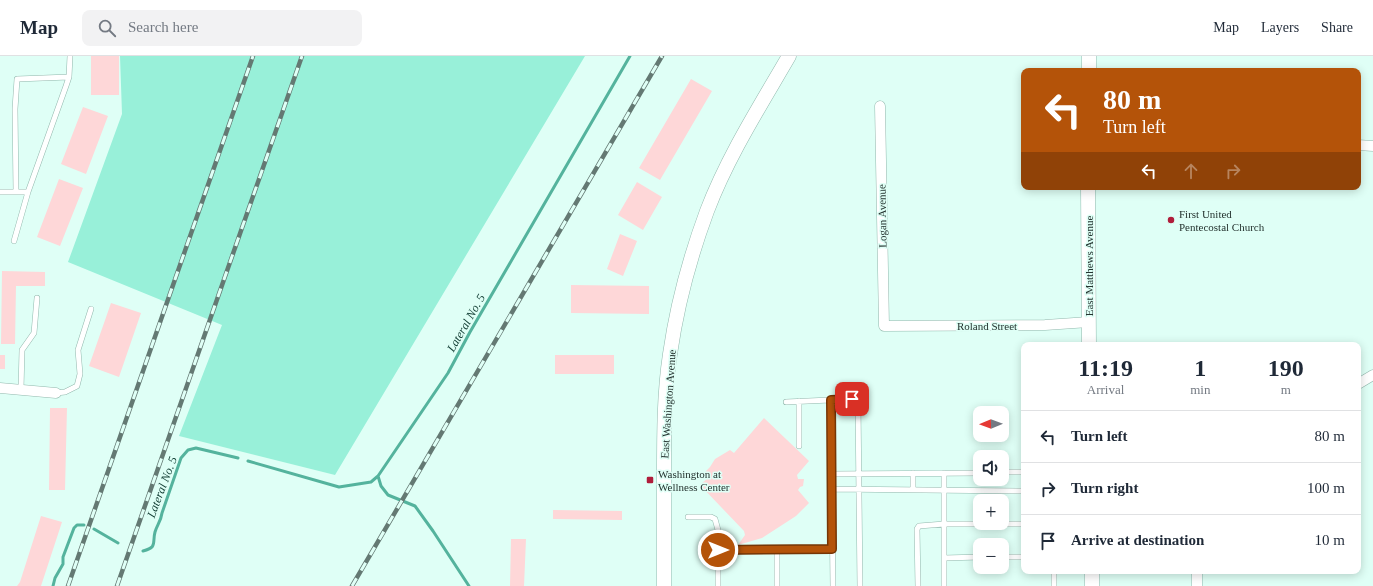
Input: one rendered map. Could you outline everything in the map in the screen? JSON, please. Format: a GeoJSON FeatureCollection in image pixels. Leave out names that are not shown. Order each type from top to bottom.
{"type":"FeatureCollection","features":[{"type":"Feature","properties":{"kind":"street","name":"East Washington Avenue"},"geometry":{"type":"LineString","coordinates":[[664,586],[664,441],[666,390],[670,355],[682,290],[708,210],[724,174],[789,56]]}},
{"type":"Feature","properties":{"kind":"street"},"geometry":{"type":"LineString","coordinates":[[1089,56],[1089,68]]}},
{"type":"Feature","properties":{"kind":"street","name":"Logan Avenue"},"geometry":{"type":"LineString","coordinates":[[880,106],[884,326]]}},
{"type":"Feature","properties":{"kind":"street"},"geometry":{"type":"LineString","coordinates":[[1361,145],[1373,146]]}},
{"type":"Feature","properties":{"kind":"street","name":"East Matthews Avenue"},"geometry":{"type":"LineString","coordinates":[[1088,190],[1089,342]]}},
{"type":"Feature","properties":{"kind":"street","name":"Roland Street"},"geometry":{"type":"LineString","coordinates":[[884,326],[1045,325],[1089,322]]}},
{"type":"Feature","properties":{"kind":"street"},"geometry":{"type":"LineString","coordinates":[[1361,382],[1373,376]]}},
{"type":"Feature","properties":{"kind":"street"},"geometry":{"type":"LineString","coordinates":[[0,388],[56,393]]}},
{"type":"Feature","properties":{"kind":"street"},"geometry":{"type":"LineString","coordinates":[[1092,574],[1092,586]]}},
{"type":"Feature","properties":{"kind":"street"},"geometry":{"type":"LineString","coordinates":[[1197,574],[1197,586]]}},
{"type":"Feature","properties":{"kind":"lane"},"geometry":{"type":"LineString","coordinates":[[14,241],[28,192],[59,109],[69,77],[70,56]]}},
{"type":"Feature","properties":{"kind":"lane"},"geometry":{"type":"LineString","coordinates":[[16,192],[15,109],[17,79],[69,77]]}},
{"type":"Feature","properties":{"kind":"lane"},"geometry":{"type":"LineString","coordinates":[[0,192],[28,192]]}},
{"type":"Feature","properties":{"kind":"lane"},"geometry":{"type":"LineString","coordinates":[[21,389],[22,350],[34,333],[37,298]]}},
{"type":"Feature","properties":{"kind":"lane"},"geometry":{"type":"LineString","coordinates":[[56,393],[66,392],[77,386],[80,374],[78,350],[91,309]]}},
{"type":"Feature","properties":{"kind":"lane"},"geometry":{"type":"LineString","coordinates":[[786,402],[852,399],[856,400],[858,404],[860,586]]}},
{"type":"Feature","properties":{"kind":"lane"},"geometry":{"type":"LineString","coordinates":[[831,400],[833,586]]}},
{"type":"Feature","properties":{"kind":"lane"},"geometry":{"type":"LineString","coordinates":[[799,401],[799,446]]}},
{"type":"Feature","properties":{"kind":"lane"},"geometry":{"type":"LineString","coordinates":[[1009,472],[1021,472]]}},
{"type":"Feature","properties":{"kind":"lane"},"geometry":{"type":"LineString","coordinates":[[913,473],[913,490]]}},
{"type":"Feature","properties":{"kind":"lane"},"geometry":{"type":"LineString","coordinates":[[944,473],[944,586]]}},
{"type":"Feature","properties":{"kind":"lane"},"geometry":{"type":"LineString","coordinates":[[831,474],[973,473]]}},
{"type":"Feature","properties":{"kind":"lane"},"geometry":{"type":"LineString","coordinates":[[831,490],[1021,491]]}},
{"type":"Feature","properties":{"kind":"lane"},"geometry":{"type":"LineString","coordinates":[[688,517],[711,517],[715,519],[718,530],[718,586]]}},
{"type":"Feature","properties":{"kind":"lane"},"geometry":{"type":"LineString","coordinates":[[918,586],[919,526],[944,524],[1021,524]]}},
{"type":"Feature","properties":{"kind":"lane"},"geometry":{"type":"LineString","coordinates":[[776,549],[777,586]]}},
{"type":"Feature","properties":{"kind":"lane"},"geometry":{"type":"LineString","coordinates":[[718,550],[832,549]]}},
{"type":"Feature","properties":{"kind":"lane"},"geometry":{"type":"LineString","coordinates":[[944,558],[973,557]]}},
{"type":"Feature","properties":{"kind":"lane"},"geometry":{"type":"LineString","coordinates":[[1009,557],[1021,557]]}},
{"type":"Feature","properties":{"kind":"lane"},"geometry":{"type":"LineString","coordinates":[[1054,574],[1054,586]]}},
{"type":"Feature","properties":{"kind":"green space"},"geometry":{"type":"Polygon","coordinates":[[[120,56],[585,56],[335,475],[179,436],[222,325],[68,262],[122,114],[120,56]]]}},
{"type":"Feature","properties":{"kind":"building"},"geometry":{"type":"Polygon","coordinates":[[[91,56],[119,56],[119,95],[91,95],[91,56]]]}},
{"type":"Feature","properties":{"kind":"building"},"geometry":{"type":"Polygon","coordinates":[[[691,79],[712,91],[660,180],[639,168],[691,79]]]}},
{"type":"Feature","properties":{"kind":"building"},"geometry":{"type":"Polygon","coordinates":[[[83,107],[108,116],[86,174],[61,164],[83,107]]]}},
{"type":"Feature","properties":{"kind":"building"},"geometry":{"type":"Polygon","coordinates":[[[59,179],[83,188],[60,246],[37,237],[59,179]]]}},
{"type":"Feature","properties":{"kind":"building"},"geometry":{"type":"Polygon","coordinates":[[[637,182],[662,197],[643,230],[618,215],[637,182]]]}},
{"type":"Feature","properties":{"kind":"building"},"geometry":{"type":"Polygon","coordinates":[[[620,234],[637,241],[623,276],[607,269],[620,234]]]}},
{"type":"Feature","properties":{"kind":"building"},"geometry":{"type":"Polygon","coordinates":[[[2,271],[45,272],[45,286],[16,286],[15,344],[1,344],[2,271]]]}},
{"type":"Feature","properties":{"kind":"building"},"geometry":{"type":"Polygon","coordinates":[[[571,285],[649,286],[649,314],[571,313],[571,285]]]}},
{"type":"Feature","properties":{"kind":"building"},"geometry":{"type":"Polygon","coordinates":[[[111,303],[141,313],[119,377],[89,366],[111,303]]]}},
{"type":"Feature","properties":{"kind":"building"},"geometry":{"type":"Polygon","coordinates":[[[0,355],[5,355],[5,369],[0,369],[0,355]]]}},
{"type":"Feature","properties":{"kind":"building"},"geometry":{"type":"Polygon","coordinates":[[[555,355],[614,355],[614,374],[555,374],[555,355]]]}},
{"type":"Feature","properties":{"kind":"building"},"geometry":{"type":"Polygon","coordinates":[[[50,408],[67,408],[65,490],[49,490],[50,408]]]}},
{"type":"Feature","properties":{"kind":"building"},"geometry":{"type":"Polygon","coordinates":[[[764,418],[809,461],[797,475],[798,479],[804,479],[803,486],[798,490],[809,503],[796,516],[762,538],[738,545],[745,535],[744,531],[700,485],[709,477],[705,472],[715,459],[730,450],[734,453],[764,418]]]}},
{"type":"Feature","properties":{"kind":"building"},"geometry":{"type":"Polygon","coordinates":[[[553,510],[622,511],[622,520],[553,519],[553,510]]]}},
{"type":"Feature","properties":{"kind":"building"},"geometry":{"type":"Polygon","coordinates":[[[41,516],[62,522],[41,586],[17,586],[20,582],[41,516]]]}},
{"type":"Feature","properties":{"kind":"building"},"geometry":{"type":"Polygon","coordinates":[[[511,539],[526,539],[524,586],[510,586],[511,539]]]}},
{"type":"Feature","properties":{"kind":"waterway","name":"Lateral No. 5"},"geometry":{"type":"LineString","coordinates":[[248,461],[339,487],[371,482],[378,476],[448,373],[470,332],[630,56]]}},
{"type":"Feature","properties":{"kind":"waterway","name":"Lateral No. 5"},"geometry":{"type":"LineString","coordinates":[[143,551],[151,548],[154,544],[155,532],[181,458],[188,450],[196,448],[238,458]]}},
{"type":"Feature","properties":{"kind":"waterway"},"geometry":{"type":"LineString","coordinates":[[378,476],[381,486],[388,495],[415,506],[469,586]]}},
{"type":"Feature","properties":{"kind":"waterway","name":"Lateral No. 5"},"geometry":{"type":"LineString","coordinates":[[53,586],[55,578],[63,564],[63,557],[74,528],[77,525],[84,525]]}},
{"type":"Feature","properties":{"kind":"waterway","name":"Lateral No. 5"},"geometry":{"type":"LineString","coordinates":[[94,529],[118,543]]}},
{"type":"Feature","properties":{"kind":"railway"},"geometry":{"type":"LineString","coordinates":[[68,586],[253,56]]}},
{"type":"Feature","properties":{"kind":"railway"},"geometry":{"type":"LineString","coordinates":[[117,586],[302,56]]}},
{"type":"Feature","properties":{"kind":"railway"},"geometry":{"type":"LineString","coordinates":[[352,586],[662,56]]}},
{"type":"Feature","properties":{"kind":"place","name":"First United Pentecostal Church"},"geometry":{"type":"Point","coordinates":[1171,220]}},
{"type":"Feature","properties":{"kind":"place","name":"Washington at Wellness Center"},"geometry":{"type":"Point","coordinates":[650,480]}},
{"type":"Feature","properties":{"kind":"route"},"geometry":{"type":"LineString","coordinates":[[718,550],[832,549],[831,400],[852,399]]}}]}
